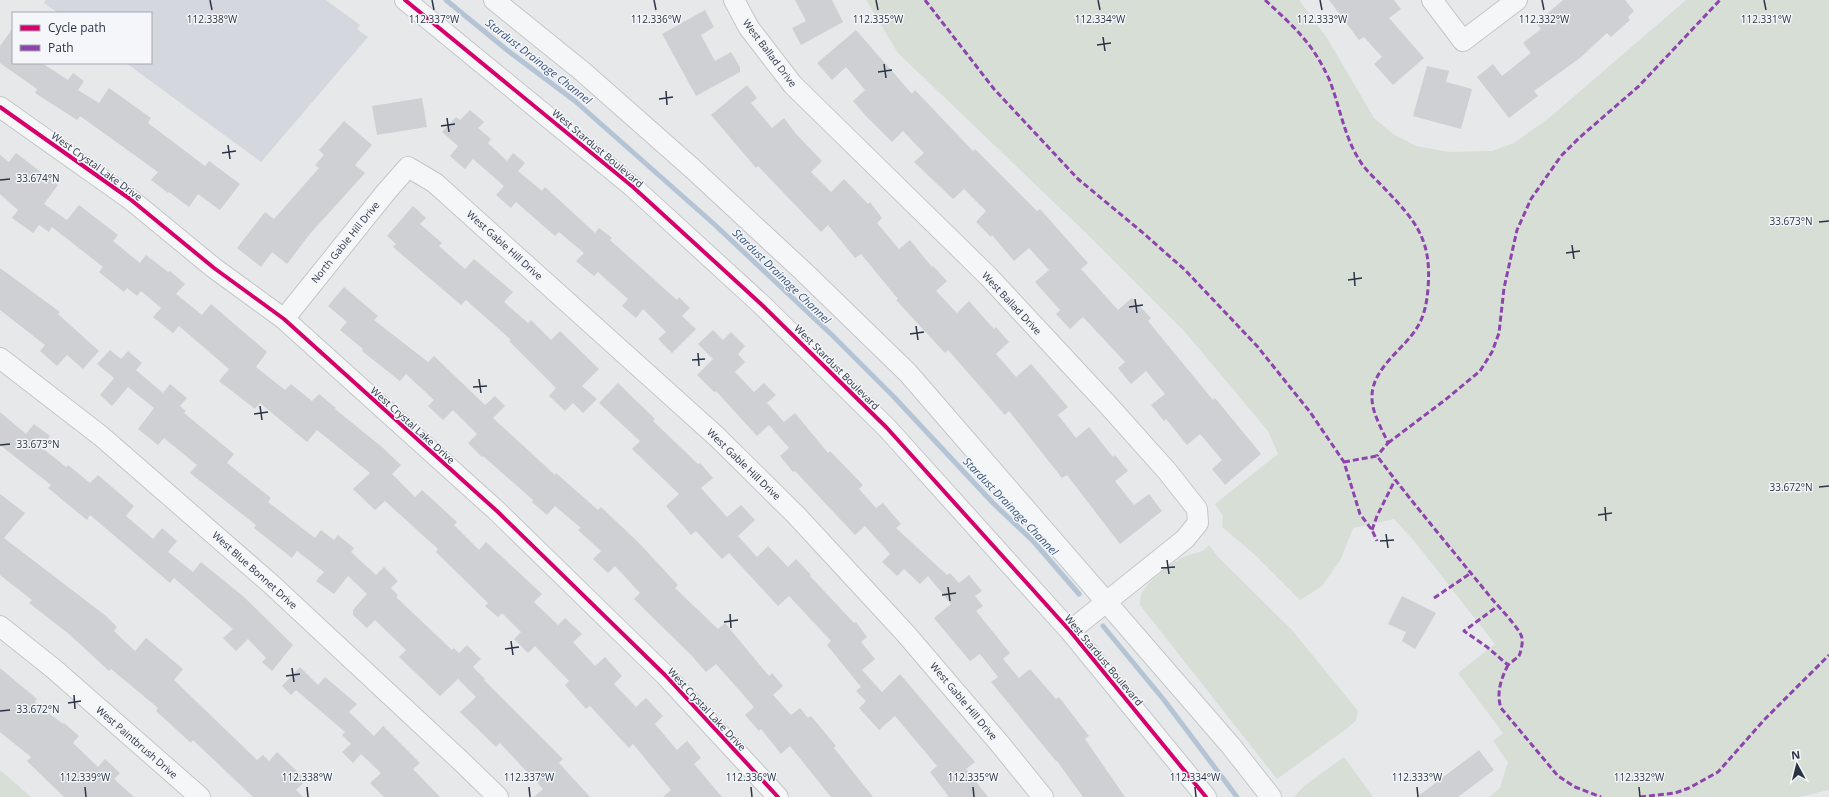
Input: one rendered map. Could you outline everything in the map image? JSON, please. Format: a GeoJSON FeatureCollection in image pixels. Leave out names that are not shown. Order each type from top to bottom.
{"type":"FeatureCollection","features":[{"type":"Feature","properties":{"kind":"street","name":"West Stardust Boulevard"},"geometry":{"type":"LineString","coordinates":[[405,0],[633,187],[761,304],[887,428],[1070,632],[1206,797]]}},
{"type":"Feature","properties":{"kind":"street"},"geometry":{"type":"LineString","coordinates":[[494,0],[582,71],[693,169],[804,272],[908,373],[1232,746],[1271,797]]}},
{"type":"Feature","properties":{"kind":"street","name":"West Ballad Drive"},"geometry":{"type":"LineString","coordinates":[[734,0],[750,28],[793,85],[988,276],[1124,423],[1167,471],[1197,509],[1198,523],[1185,539],[1070,632]]}},
{"type":"Feature","properties":{"kind":"street"},"geometry":{"type":"LineString","coordinates":[[1432,0],[1463,41],[1517,0]]}},
{"type":"Feature","properties":{"kind":"street","name":"West Crystal Lake Drive"},"geometry":{"type":"LineString","coordinates":[[0,107],[130,199],[214,268],[284,319],[509,523],[665,675],[778,797]]}},
{"type":"Feature","properties":{"kind":"street","name":"North Gable Hill Drive"},"geometry":{"type":"LineString","coordinates":[[284,319],[386,192],[408,167]]}},
{"type":"Feature","properties":{"kind":"street","name":"West Gable Hill Drive"},"geometry":{"type":"LineString","coordinates":[[408,167],[435,183],[547,282],[716,436],[790,510],[906,634],[1043,797]]}},
{"type":"Feature","properties":{"kind":"street","name":"West Blue Bonnet Drive"},"geometry":{"type":"LineString","coordinates":[[0,358],[101,436],[271,584],[498,797]]}},
{"type":"Feature","properties":{"kind":"street","name":"West Paintbrush Drive"},"geometry":{"type":"LineString","coordinates":[[0,626],[54,669],[200,797]]}},
{"type":"Feature","properties":{"kind":"shaded area"},"geometry":{"type":"Polygon","coordinates":[[[46,0],[326,0],[360,25],[357,29],[368,37],[261,162],[127,64],[152,64],[152,12],[57,12],[44,3],[46,0]]]}},
{"type":"Feature","properties":{"kind":"shaded area"},"geometry":{"type":"Polygon","coordinates":[[[866,0],[1299,0],[1327,38],[1374,118],[1393,134],[1416,146],[1449,152],[1492,151],[1514,143],[1549,118],[1686,0],[1829,0],[1829,790],[1799,797],[1489,797],[1500,788],[1508,762],[1493,741],[1503,733],[1458,673],[1495,644],[1415,542],[1394,519],[1353,528],[1341,559],[1322,586],[1300,600],[1254,554],[1222,527],[1223,516],[1215,504],[1278,454],[1268,431],[1185,332],[1084,231],[898,53],[866,0]]]}},
{"type":"Feature","properties":{"kind":"shaded area"},"geometry":{"type":"Polygon","coordinates":[[[1209,545],[1218,557],[1292,630],[1358,711],[1356,720],[1349,727],[1277,779],[1140,605],[1141,596],[1144,590],[1158,575],[1180,559],[1200,552],[1209,545]]]}},
{"type":"Feature","properties":{"kind":"shaded area"},"geometry":{"type":"Polygon","coordinates":[[[1344,757],[1373,797],[1294,797],[1303,787],[1344,757]]]}},
{"type":"Feature","properties":{"kind":"shaded area"},"geometry":{"type":"Polygon","coordinates":[[[0,770],[31,797],[0,797],[0,770]]]}},
{"type":"Feature","properties":{"kind":"building"},"geometry":{"type":"Polygon","coordinates":[[[795,0],[832,0],[843,22],[801,45],[792,28],[806,21],[795,0]]]}},
{"type":"Feature","properties":{"kind":"building"},"geometry":{"type":"Polygon","coordinates":[[[1329,0],[1394,0],[1401,9],[1389,18],[1424,58],[1393,85],[1374,64],[1382,57],[1364,37],[1359,40],[1329,0]]]}},
{"type":"Feature","properties":{"kind":"building"},"geometry":{"type":"Polygon","coordinates":[[[1563,0],[1625,0],[1634,11],[1628,17],[1630,20],[1611,37],[1607,33],[1580,58],[1534,91],[1538,96],[1509,118],[1477,77],[1493,64],[1502,76],[1531,53],[1523,43],[1541,29],[1536,23],[1563,0]]]}},
{"type":"Feature","properties":{"kind":"building"},"geometry":{"type":"Polygon","coordinates":[[[705,10],[714,27],[701,35],[715,61],[731,52],[740,67],[740,72],[696,96],[662,34],[705,10]]]}},
{"type":"Feature","properties":{"kind":"building"},"geometry":{"type":"Polygon","coordinates":[[[12,29],[12,64],[44,64],[68,80],[73,73],[84,81],[78,90],[99,103],[109,88],[151,118],[148,123],[205,166],[209,161],[240,184],[220,210],[198,194],[189,207],[151,180],[158,172],[80,116],[77,120],[35,93],[37,89],[0,63],[0,46],[12,29]]]}},
{"type":"Feature","properties":{"kind":"building"},"geometry":{"type":"Polygon","coordinates":[[[856,30],[912,94],[915,90],[973,151],[975,149],[1037,211],[1040,209],[1088,263],[1081,269],[1118,310],[1132,298],[1151,318],[1148,321],[1213,400],[1215,398],[1261,454],[1225,485],[1212,469],[1222,460],[1200,434],[1187,445],[1166,419],[1164,421],[1151,405],[1165,394],[1146,371],[1131,384],[1118,368],[1125,362],[1083,317],[1070,329],[1056,314],[1060,310],[1035,282],[1049,270],[1029,248],[1014,261],[992,235],[991,237],[976,222],[986,211],[964,189],[953,199],[914,162],[924,153],[903,131],[892,142],[866,116],[853,101],[865,90],[846,67],[832,80],[817,63],[856,30]]]}},
{"type":"Feature","properties":{"kind":"building"},"geometry":{"type":"Polygon","coordinates":[[[1427,66],[1449,71],[1446,82],[1472,89],[1461,129],[1413,116],[1427,66]]]}},
{"type":"Feature","properties":{"kind":"building"},"geometry":{"type":"Polygon","coordinates":[[[747,85],[757,98],[751,103],[772,128],[784,118],[796,134],[822,161],[811,172],[831,192],[844,179],[868,204],[870,202],[882,218],[877,223],[899,249],[910,240],[932,267],[933,266],[947,281],[936,291],[957,313],[969,301],[994,329],[996,327],[1009,342],[996,354],[1016,377],[1031,364],[1068,407],[1058,415],[1076,438],[1089,427],[1113,457],[1115,455],[1128,471],[1115,481],[1134,505],[1149,494],[1162,511],[1120,544],[1067,475],[1062,478],[1009,411],[1005,415],[948,350],[945,353],[896,300],[898,299],[861,254],[855,258],[828,225],[821,232],[758,166],[756,168],[711,115],[747,85]]]}},
{"type":"Feature","properties":{"kind":"building"},"geometry":{"type":"Polygon","coordinates":[[[422,98],[427,127],[377,135],[372,106],[422,98]]]}},
{"type":"Feature","properties":{"kind":"building"},"geometry":{"type":"Polygon","coordinates":[[[470,110],[484,122],[478,128],[491,139],[488,143],[507,161],[513,153],[525,163],[518,171],[542,191],[545,187],[595,233],[599,228],[612,238],[610,240],[677,300],[679,297],[690,308],[682,316],[696,329],[672,353],[658,339],[666,332],[643,309],[636,318],[622,306],[628,299],[598,272],[594,276],[576,261],[584,253],[559,232],[555,236],[516,202],[511,208],[496,195],[504,186],[473,159],[465,169],[450,156],[458,146],[442,132],[456,117],[460,120],[470,110]]]}},
{"type":"Feature","properties":{"kind":"building"},"geometry":{"type":"Polygon","coordinates":[[[344,121],[372,145],[355,165],[365,173],[309,235],[287,264],[272,252],[261,267],[237,248],[265,212],[274,219],[319,168],[315,165],[324,155],[319,150],[344,121]]]}},
{"type":"Feature","properties":{"kind":"building"},"geometry":{"type":"Polygon","coordinates":[[[16,153],[58,185],[44,204],[67,220],[79,205],[118,235],[113,241],[140,263],[146,255],[168,272],[170,271],[185,284],[176,294],[202,315],[211,304],[267,352],[256,367],[285,390],[291,384],[312,401],[319,394],[382,447],[401,465],[392,474],[415,497],[422,490],[457,522],[454,525],[479,550],[486,542],[542,594],[534,602],[558,625],[565,618],[582,634],[573,642],[595,666],[605,657],[622,676],[614,684],[636,707],[646,698],[663,716],[655,724],[677,750],[687,741],[701,758],[694,764],[722,797],[663,797],[671,790],[633,744],[629,748],[590,706],[586,709],[565,685],[569,681],[535,646],[528,653],[514,639],[521,632],[502,613],[498,617],[485,606],[488,603],[436,552],[438,549],[385,501],[375,510],[353,489],[370,473],[317,430],[307,442],[260,403],[255,409],[219,381],[229,369],[179,326],[173,333],[153,317],[161,308],[141,291],[137,296],[127,288],[124,292],[99,272],[103,267],[52,227],[49,232],[39,225],[33,233],[12,218],[18,210],[0,194],[0,155],[9,162],[16,153]]]}},
{"type":"Feature","properties":{"kind":"building"},"geometry":{"type":"Polygon","coordinates":[[[413,206],[426,218],[420,224],[442,243],[439,246],[465,269],[474,259],[513,292],[504,302],[528,323],[531,320],[551,340],[560,331],[599,369],[582,386],[597,399],[583,413],[573,403],[565,411],[549,396],[556,388],[509,341],[511,340],[466,300],[461,305],[393,247],[396,244],[387,236],[413,206]]]}},
{"type":"Feature","properties":{"kind":"building"},"geometry":{"type":"Polygon","coordinates":[[[0,268],[60,312],[58,314],[99,351],[83,369],[67,355],[57,366],[40,351],[45,345],[0,310],[0,268]]]}},
{"type":"Feature","properties":{"kind":"building"},"geometry":{"type":"Polygon","coordinates":[[[344,287],[378,316],[374,320],[428,362],[434,356],[485,405],[495,396],[505,406],[493,418],[555,475],[556,473],[598,510],[601,507],[638,542],[678,585],[675,588],[718,629],[725,623],[769,676],[772,673],[783,686],[773,695],[791,715],[800,708],[808,718],[811,716],[836,746],[834,748],[873,797],[831,797],[790,746],[781,754],[761,729],[759,731],[745,715],[754,707],[716,664],[706,672],[692,656],[634,599],[640,593],[615,566],[608,573],[593,559],[601,551],[578,530],[581,528],[555,506],[547,515],[532,502],[533,500],[483,456],[482,457],[468,443],[477,434],[453,410],[443,420],[428,406],[434,400],[406,374],[400,381],[362,351],[363,349],[340,330],[347,322],[328,306],[344,287]]]}},
{"type":"Feature","properties":{"kind":"building"},"geometry":{"type":"Polygon","coordinates":[[[713,330],[723,340],[731,332],[745,346],[738,354],[745,362],[735,372],[754,392],[764,383],[776,395],[767,403],[784,422],[795,413],[828,453],[830,451],[863,485],[859,489],[876,508],[883,503],[901,524],[896,528],[947,575],[950,573],[959,583],[969,575],[982,591],[975,596],[983,606],[976,611],[1010,653],[1003,659],[1019,678],[1030,669],[1056,699],[1059,697],[1089,736],[1085,739],[1125,797],[1083,797],[1057,761],[991,682],[998,677],[980,654],[970,661],[934,618],[951,604],[928,576],[920,584],[904,569],[897,576],[882,562],[890,554],[865,526],[855,535],[795,471],[793,472],[780,456],[789,448],[769,425],[757,436],[716,391],[714,392],[697,375],[713,359],[698,344],[713,330]]]}},
{"type":"Feature","properties":{"kind":"building"},"geometry":{"type":"Polygon","coordinates":[[[110,350],[121,359],[128,351],[142,363],[136,370],[163,393],[170,384],[187,398],[180,406],[186,411],[184,413],[234,454],[227,463],[271,498],[268,502],[315,538],[321,530],[334,540],[338,535],[354,548],[351,552],[376,575],[384,567],[398,581],[391,588],[398,595],[396,597],[452,650],[454,648],[459,653],[467,645],[481,659],[473,667],[485,679],[484,680],[563,759],[559,763],[590,797],[534,797],[543,789],[500,743],[496,747],[460,712],[476,697],[458,679],[440,696],[399,657],[406,650],[375,620],[367,628],[353,615],[353,610],[367,594],[348,576],[334,594],[316,581],[324,572],[297,551],[292,558],[254,528],[256,525],[190,473],[197,465],[164,438],[158,445],[138,429],[154,408],[128,387],[112,406],[100,395],[114,378],[97,364],[110,350]]]}},
{"type":"Feature","properties":{"kind":"building"},"geometry":{"type":"Polygon","coordinates":[[[618,383],[655,419],[653,421],[698,464],[700,463],[713,478],[701,488],[727,517],[741,505],[755,520],[738,536],[757,557],[768,546],[788,567],[796,559],[854,623],[856,622],[867,637],[861,642],[875,659],[862,670],[882,692],[900,674],[975,762],[966,769],[988,797],[949,797],[930,772],[937,766],[895,716],[879,730],[859,708],[866,701],[856,691],[861,687],[827,645],[831,641],[789,596],[778,606],[729,553],[722,559],[696,531],[691,535],[666,506],[679,494],[632,449],[640,441],[599,403],[618,383]]]}},
{"type":"Feature","properties":{"kind":"building"},"geometry":{"type":"Polygon","coordinates":[[[0,412],[26,434],[34,424],[50,436],[41,447],[66,467],[68,465],[90,483],[98,475],[134,506],[126,516],[153,539],[162,528],[177,541],[168,552],[193,572],[201,562],[244,597],[293,645],[272,671],[262,662],[266,658],[248,639],[236,651],[223,638],[233,629],[174,578],[170,583],[90,515],[87,520],[48,488],[51,485],[0,445],[0,412]]]}},
{"type":"Feature","properties":{"kind":"building"},"geometry":{"type":"Polygon","coordinates":[[[0,494],[25,513],[4,538],[106,616],[117,627],[114,631],[135,651],[146,638],[183,669],[174,680],[257,760],[263,755],[269,761],[277,752],[306,780],[296,790],[303,797],[253,797],[193,740],[191,743],[156,711],[158,708],[111,669],[109,671],[69,634],[29,603],[32,600],[0,575],[0,494]]]}},
{"type":"Feature","properties":{"kind":"building"},"geometry":{"type":"Polygon","coordinates":[[[1402,596],[1436,613],[1415,649],[1402,641],[1406,632],[1388,624],[1402,596]]]}},
{"type":"Feature","properties":{"kind":"building"},"geometry":{"type":"Polygon","coordinates":[[[300,667],[318,685],[325,677],[357,704],[349,712],[374,736],[383,726],[420,763],[413,769],[440,797],[384,797],[370,783],[381,773],[361,754],[353,763],[342,752],[351,744],[342,735],[345,732],[296,690],[291,695],[282,686],[300,667]]]}},
{"type":"Feature","properties":{"kind":"building"},"geometry":{"type":"Polygon","coordinates":[[[0,668],[37,699],[35,702],[79,736],[73,743],[98,767],[105,759],[120,773],[114,779],[134,797],[64,797],[27,761],[31,757],[0,732],[0,668]]]}},
{"type":"Feature","properties":{"kind":"building"},"geometry":{"type":"Polygon","coordinates":[[[1479,750],[1494,770],[1458,797],[1417,797],[1479,750]]]}},
{"type":"Feature","properties":{"kind":"waterway","name":"Stardust Drainage Channel"},"geometry":{"type":"LineString","coordinates":[[446,0],[507,50],[575,101],[714,224],[833,336],[893,396],[993,503],[1034,542],[1079,594]]}},
{"type":"Feature","properties":{"kind":"waterway","name":"Stardust Drainage Channel"},"geometry":{"type":"LineString","coordinates":[[1103,626],[1164,700],[1237,797]]}},
{"type":"Feature","properties":{"kind":"marked path"},"geometry":{"type":"LineString","coordinates":[[925,0],[994,89],[1078,179],[1185,270],[1257,346],[1310,412],[1344,462],[1360,514],[1372,530],[1377,541]]}},
{"type":"Feature","properties":{"kind":"marked path"},"geometry":{"type":"LineString","coordinates":[[1265,0],[1294,27],[1316,55],[1329,79],[1346,132],[1360,161],[1413,221],[1420,232],[1424,244],[1429,271],[1427,298],[1422,317],[1412,334],[1383,368],[1373,387],[1372,404],[1388,443],[1377,456]]}},
{"type":"Feature","properties":{"kind":"marked path"},"geometry":{"type":"LineString","coordinates":[[1388,443],[1445,400],[1480,371],[1492,352],[1499,333],[1504,288],[1517,230],[1531,199],[1561,156],[1579,138],[1639,86],[1720,0]]}},
{"type":"Feature","properties":{"kind":"marked path"},"geometry":{"type":"LineString","coordinates":[[1344,462],[1377,456],[1434,528],[1514,624],[1521,634],[1522,645],[1519,656],[1508,665],[1487,647],[1464,631],[1498,606]]}},
{"type":"Feature","properties":{"kind":"marked path"},"geometry":{"type":"LineString","coordinates":[[1372,530],[1377,516],[1395,480]]}},
{"type":"Feature","properties":{"kind":"marked path"},"geometry":{"type":"LineString","coordinates":[[1434,598],[1471,573]]}},
{"type":"Feature","properties":{"kind":"marked path"},"geometry":{"type":"LineString","coordinates":[[1640,797],[1675,793],[1689,788],[1718,772],[1764,720],[1829,655]]}},
{"type":"Feature","properties":{"kind":"marked path"},"geometry":{"type":"LineString","coordinates":[[1508,665],[1499,691],[1501,708],[1558,776],[1575,787],[1601,797]]}},
{"type":"Feature","properties":{"kind":"cycle path"},"geometry":{"type":"LineString","coordinates":[[405,0],[633,187],[761,304],[887,428],[1070,631],[1206,797]]}},
{"type":"Feature","properties":{"kind":"cycle path"},"geometry":{"type":"LineString","coordinates":[[0,107],[130,199],[214,268],[284,319],[498,512],[665,675],[778,797]]}}]}
